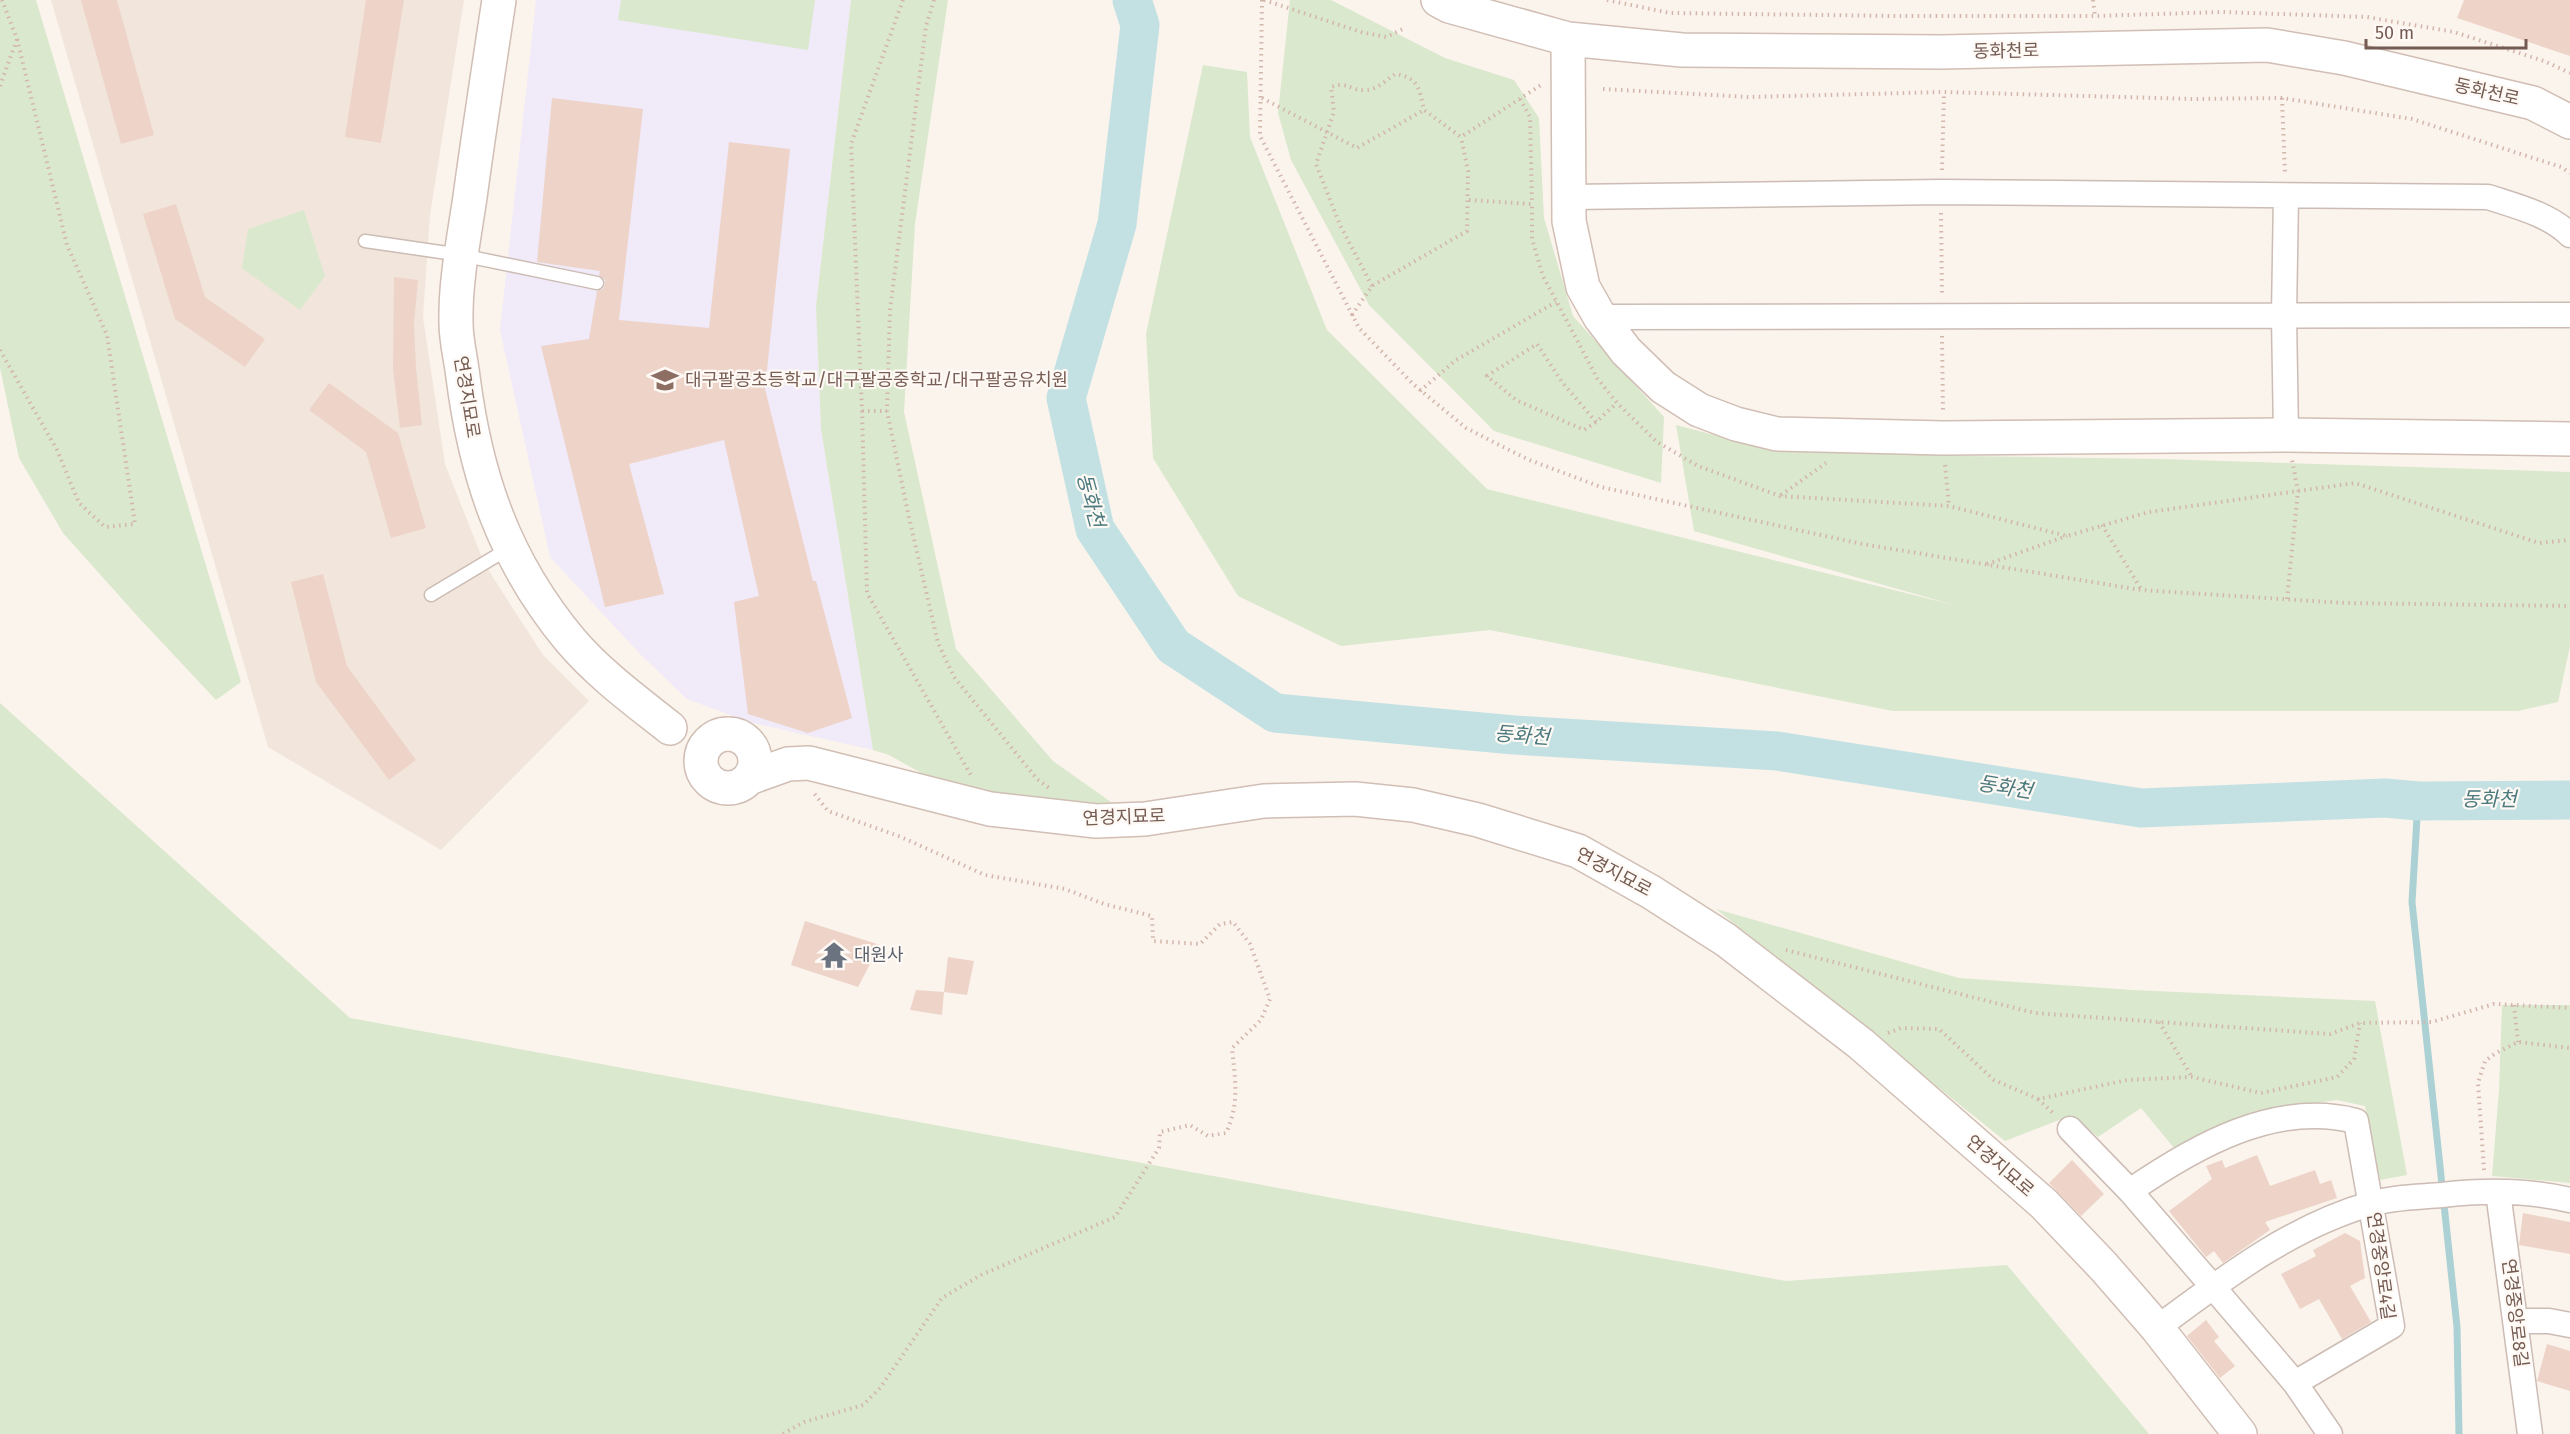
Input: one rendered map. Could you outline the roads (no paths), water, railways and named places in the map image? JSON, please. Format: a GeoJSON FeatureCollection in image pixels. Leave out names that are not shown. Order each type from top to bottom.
{"type":"FeatureCollection","features":[{"type":"Feature","properties":{"kind":"street","name":"연경지묘로"},"geometry":{"type":"LineString","coordinates":[[499,0],[461,255],[456,323],[470,429],[486,490],[509,548],[542,601],[572,642],[621,689],[670,728],[708,748]]}},
{"type":"Feature","properties":{"kind":"street","name":"동화천로"},"geometry":{"type":"LineString","coordinates":[[1438,0],[1449,6],[1568,39],[1694,50],[1942,52],[2267,45],[2344,58],[2533,103],[2570,122]]}},
{"type":"Feature","properties":{"kind":"street"},"geometry":{"type":"LineString","coordinates":[[1568,39],[1569,221],[1583,287],[1600,317],[1626,351],[1663,387],[1699,410],[1736,424],[1777,434],[2288,444],[2570,439]]}},
{"type":"Feature","properties":{"kind":"street"},"geometry":{"type":"LineString","coordinates":[[1570,197],[1941,192],[2488,197],[2525,208],[2563,228],[2570,235]]}},
{"type":"Feature","properties":{"kind":"street"},"geometry":{"type":"LineString","coordinates":[[2286,196],[2284,316],[2288,444]]}},
{"type":"Feature","properties":{"kind":"street"},"geometry":{"type":"LineString","coordinates":[[1600,317],[2570,315]]}},
{"type":"Feature","properties":{"kind":"street"},"geometry":{"type":"LineString","coordinates":[[733,735],[748,744],[751,765],[735,787],[719,787],[706,777],[708,748],[733,735]]}},
{"type":"Feature","properties":{"kind":"street","name":"연경지묘로"},"geometry":{"type":"LineString","coordinates":[[751,765],[809,763],[990,809],[1096,821],[1145,819],[1264,801],[1355,799],[1413,805],[1467,817],[1578,851],[1651,892],[1726,940],[1861,1044],[2044,1204],[2104,1267],[2157,1328],[2240,1434]]}},
{"type":"Feature","properties":{"kind":"street","name":"연경중앙로4길"},"geometry":{"type":"LineString","coordinates":[[2130,1191],[2177,1159],[2230,1134],[2270,1121],[2331,1114],[2356,1121],[2380,1202],[2392,1326],[2295,1383]]}},
{"type":"Feature","properties":{"kind":"street"},"geometry":{"type":"LineString","coordinates":[[2070,1130],[2130,1191],[2213,1287],[2295,1383],[2330,1434]]}},
{"type":"Feature","properties":{"kind":"street","name":"연경중앙로4길"},"geometry":{"type":"LineString","coordinates":[[2157,1328],[2265,1251],[2322,1220],[2380,1202],[2486,1191],[2537,1194],[2570,1200]]}},
{"type":"Feature","properties":{"kind":"street","name":"연경중앙로8길"},"geometry":{"type":"LineString","coordinates":[[2486,1191],[2516,1321],[2530,1434]]}},
{"type":"Feature","properties":{"kind":"street"},"geometry":{"type":"LineString","coordinates":[[2516,1321],[2549,1321],[2570,1326]]}},
{"type":"Feature","properties":{"kind":"lane"},"geometry":{"type":"LineString","coordinates":[[365,241],[461,255],[597,283]]}},
{"type":"Feature","properties":{"kind":"lane"},"geometry":{"type":"LineString","coordinates":[[431,595],[509,548]]}},
{"type":"Feature","properties":{"kind":"waterway","name":"동화천"},"geometry":{"type":"LineString","coordinates":[[1132,0],[1140,25],[1117,224],[1066,398],[1095,529],[1173,646],[1275,713],[1514,735],[1777,751],[2141,808],[2385,798],[2418,801],[2570,800]]}},
{"type":"Feature","properties":{"kind":"waterway"},"geometry":{"type":"LineString","coordinates":[[2418,801],[2412,902],[2457,1327],[2459,1434]]}},
{"type":"Feature","properties":{"kind":"place","name":"대구팔공초등학교/대구팔공중학교/대구팔공유치원"},"geometry":{"type":"Point","coordinates":[665,380]}},
{"type":"Feature","properties":{"kind":"place","name":"대원사"},"geometry":{"type":"Point","coordinates":[834,955]}}]}
